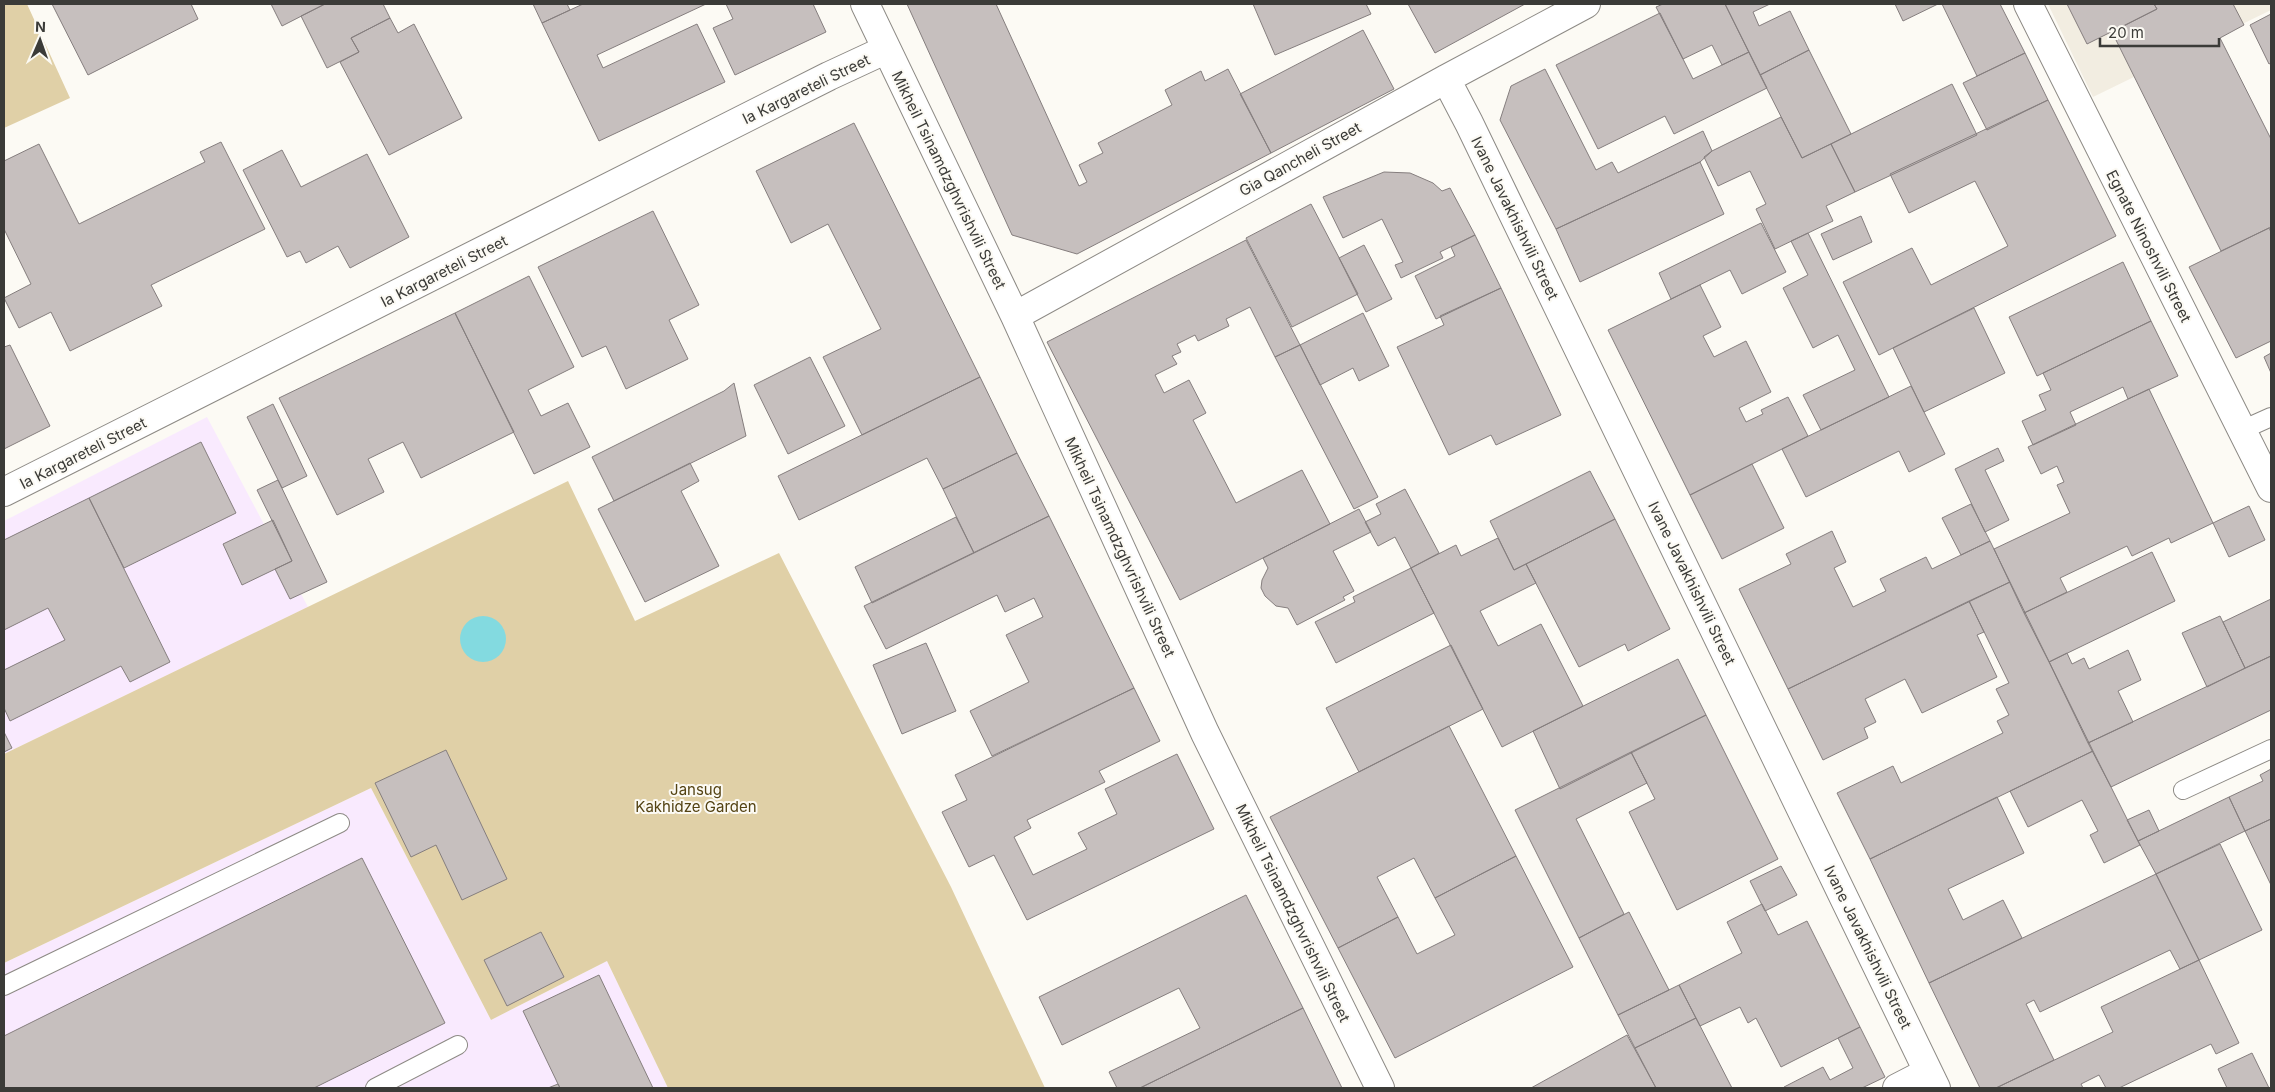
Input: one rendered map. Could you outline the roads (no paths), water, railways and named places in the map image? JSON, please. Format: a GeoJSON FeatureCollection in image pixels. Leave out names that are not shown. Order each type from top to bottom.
{"type":"FeatureCollection","features":[{"type":"Feature","properties":{"kind":"street","name":"Mikheil Tsinamdzghvrishvili Street"},"geometry":{"type":"LineString","coordinates":[[865,4],[885,50],[1015,316],[1205,733],[1380,1088]]}},
{"type":"Feature","properties":{"kind":"street","name":"Gia Qancheli Street"},"geometry":{"type":"LineString","coordinates":[[1015,316],[1446,78],[1586,4]]}},
{"type":"Feature","properties":{"kind":"street","name":"Egnate Ninoshvili Street"},"geometry":{"type":"LineString","coordinates":[[2028,4],[2271,488]]}},
{"type":"Feature","properties":{"kind":"street","name":"Ia Kargareteli Street"},"geometry":{"type":"LineString","coordinates":[[4,492],[829,76],[885,50]]}},
{"type":"Feature","properties":{"kind":"street","name":"Ivane Javakhishvili Street"},"geometry":{"type":"LineString","coordinates":[[1446,78],[1932,1080]]}},
{"type":"Feature","properties":{"kind":"street"},"geometry":{"type":"LineString","coordinates":[[1897,1088],[1932,1080]]}},
{"type":"Feature","properties":{"kind":"lane"},"geometry":{"type":"LineString","coordinates":[[2242,430],[2271,417]]}},
{"type":"Feature","properties":{"kind":"lane"},"geometry":{"type":"LineString","coordinates":[[2184,790],[2271,749]]}},
{"type":"Feature","properties":{"kind":"lane"},"geometry":{"type":"LineString","coordinates":[[4,986],[340,823]]}},
{"type":"Feature","properties":{"kind":"lane"},"geometry":{"type":"LineString","coordinates":[[375,1088],[458,1046]]}},
{"type":"Feature","properties":{"kind":"water"},"geometry":{"type":"Polygon","coordinates":[[[483,616],[496,620],[502,626],[506,639],[502,652],[496,658],[483,662],[470,658],[464,652],[460,639],[464,626],[470,620],[483,616]]]}},
{"type":"Feature","properties":{"kind":"park label","name":"Jansug Kakhidze Garden"},"geometry":{"type":"Point","coordinates":[696,798]}}]}
